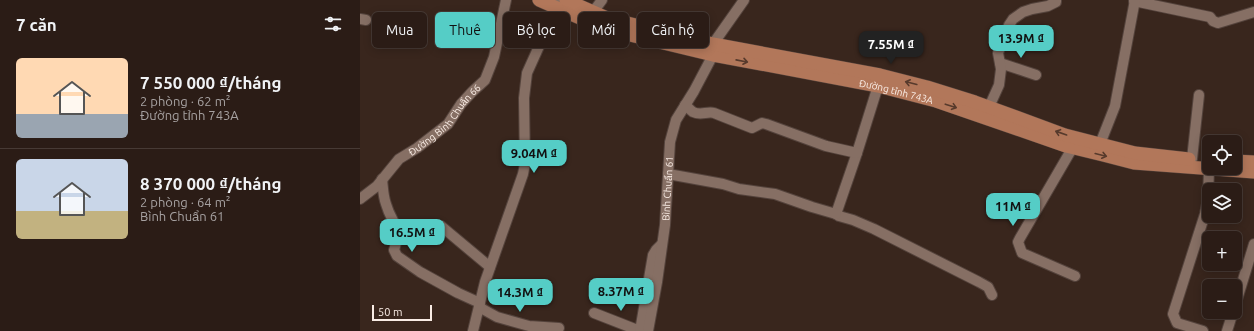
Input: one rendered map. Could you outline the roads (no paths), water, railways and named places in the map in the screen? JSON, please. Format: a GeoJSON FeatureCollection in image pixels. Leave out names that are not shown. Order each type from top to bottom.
{"type":"FeatureCollection","features":[{"type":"Feature","properties":{"kind":"main road","name":"Đường tỉnh 743A"},"geometry":{"type":"LineString","coordinates":[[539,0],[561,3],[594,12]]}},
{"type":"Feature","properties":{"kind":"main road","name":"Đường tỉnh 743A"},"geometry":{"type":"LineString","coordinates":[[561,3],[605,29],[713,49],[880,75],[927,87],[1065,134],[1100,144],[1135,153],[1192,159],[1202,162]]}},
{"type":"Feature","properties":{"kind":"main road","name":"Đường tỉnh 743A"},"geometry":{"type":"LineString","coordinates":[[629,24],[713,49],[878,86],[936,101],[1073,148],[1134,162],[1202,164]]}},
{"type":"Feature","properties":{"kind":"main road"},"geometry":{"type":"LineString","coordinates":[[1242,161],[1254,162]]}},
{"type":"Feature","properties":{"kind":"main road","name":"Đường tỉnh 743A"},"geometry":{"type":"LineString","coordinates":[[1242,170],[1254,172]]}},
{"type":"Feature","properties":{"kind":"street","name":"Đường Bình Chuẩn 66"},"geometry":{"type":"LineString","coordinates":[[360,199],[377,186],[399,159],[417,148],[448,124],[461,104],[485,80],[494,57],[506,0]]}},
{"type":"Feature","properties":{"kind":"street"},"geometry":{"type":"LineString","coordinates":[[594,12],[602,0]]}},
{"type":"Feature","properties":{"kind":"street","name":"Bình Chuẩn 61"},"geometry":{"type":"LineString","coordinates":[[648,331],[662,244],[670,142],[676,120],[713,49],[744,0]]}},
{"type":"Feature","properties":{"kind":"street"},"geometry":{"type":"LineString","coordinates":[[989,107],[999,85],[1001,69],[998,53],[1009,25],[1013,19],[1023,12],[1048,6],[1056,2],[1056,0]]}},
{"type":"Feature","properties":{"kind":"street"},"geometry":{"type":"LineString","coordinates":[[1100,144],[1115,106],[1134,1],[1210,17],[1213,21],[1218,23],[1254,12]]}},
{"type":"Feature","properties":{"kind":"street"},"geometry":{"type":"LineString","coordinates":[[473,331],[485,282],[525,164],[524,98],[527,73],[561,3]]}},
{"type":"Feature","properties":{"kind":"street"},"geometry":{"type":"LineString","coordinates":[[1000,63],[1036,75]]}},
{"type":"Feature","properties":{"kind":"street"},"geometry":{"type":"LineString","coordinates":[[836,214],[878,86]]}},
{"type":"Feature","properties":{"kind":"street"},"geometry":{"type":"LineString","coordinates":[[1192,159],[1199,95]]}},
{"type":"Feature","properties":{"kind":"street"},"geometry":{"type":"LineString","coordinates":[[685,105],[691,111],[700,114],[710,112],[714,113],[752,128],[762,123],[826,146],[857,153]]}},
{"type":"Feature","properties":{"kind":"street"},"geometry":{"type":"LineString","coordinates":[[1073,148],[1018,242],[1022,252],[1075,276]]}},
{"type":"Feature","properties":{"kind":"street"},"geometry":{"type":"LineString","coordinates":[[668,174],[775,194],[853,220],[979,282],[988,287],[992,295]]}},
{"type":"Feature","properties":{"kind":"street"},"geometry":{"type":"LineString","coordinates":[[1203,331],[1177,323],[1173,314],[1205,214],[1208,199],[1209,175]]}},
{"type":"Feature","properties":{"kind":"street"},"geometry":{"type":"LineString","coordinates":[[382,179],[386,204],[397,228],[398,239],[394,250],[397,256],[420,272],[479,305],[497,317],[529,326],[559,328]]}},
{"type":"Feature","properties":{"kind":"street"},"geometry":{"type":"LineString","coordinates":[[441,226],[490,267]]}},
{"type":"Feature","properties":{"kind":"street"},"geometry":{"type":"LineString","coordinates":[[594,313],[640,331],[653,255],[662,244]]}},
{"type":"Feature","properties":{"kind":"street"},"geometry":{"type":"LineString","coordinates":[[1242,283],[1254,244]]}},
{"type":"Feature","properties":{"kind":"street"},"geometry":{"type":"LineString","coordinates":[[1227,331],[1231,319]]}}]}
